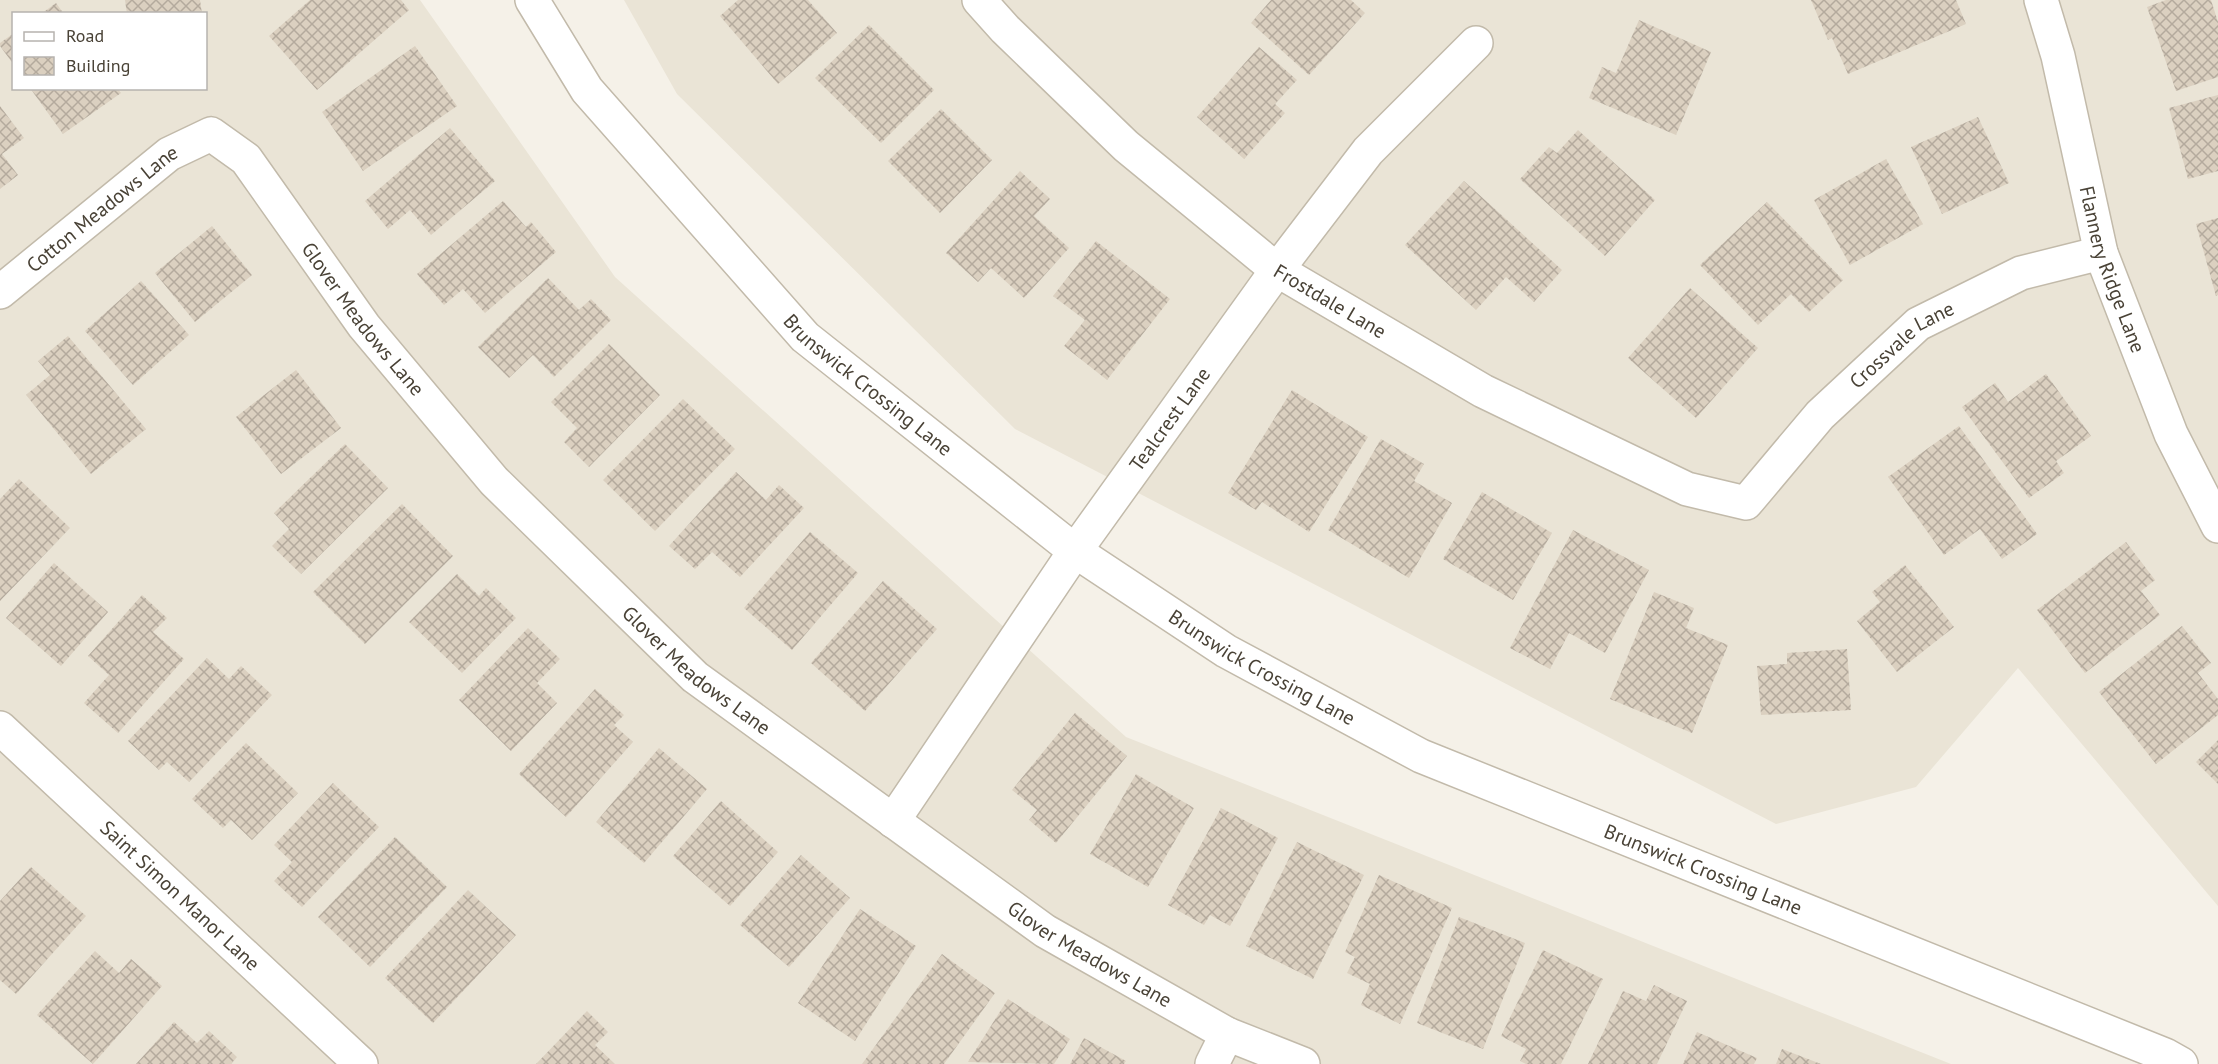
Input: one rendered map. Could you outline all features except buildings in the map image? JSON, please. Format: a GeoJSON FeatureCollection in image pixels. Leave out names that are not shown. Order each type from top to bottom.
{"type":"FeatureCollection","features":[{"type":"Feature","properties":{"kind":"street","name":"Brunswick Crossing Lane"},"geometry":{"type":"LineString","coordinates":[[532,0],[587,90],[805,337],[1075,551],[1226,651],[1421,756],[2165,1055],[2181,1064]]}},
{"type":"Feature","properties":{"kind":"street","name":"Frostdale Lane"},"geometry":{"type":"LineString","coordinates":[[979,0],[1005,29],[1126,146],[1276,270],[1484,391],[1687,489],[1746,503]]}},
{"type":"Feature","properties":{"kind":"street","name":"Flannery Ridge Lane"},"geometry":{"type":"LineString","coordinates":[[2041,0],[2058,56],[2101,253],[2170,434],[2218,526]]}},
{"type":"Feature","properties":{"kind":"street","name":"Tealcrest Lane"},"geometry":{"type":"LineString","coordinates":[[893,821],[1075,551],[1276,270],[1368,151],[1476,43]]}},
{"type":"Feature","properties":{"kind":"street","name":"Cotton Meadows Lane"},"geometry":{"type":"LineString","coordinates":[[0,292],[169,154],[211,134]]}},
{"type":"Feature","properties":{"kind":"street","name":"Glover Meadows Lane"},"geometry":{"type":"LineString","coordinates":[[211,134],[246,159],[364,326],[494,481],[695,677],[1045,931],[1227,1034],[1303,1064]]}},
{"type":"Feature","properties":{"kind":"street","name":"Crossvale Lane"},"geometry":{"type":"LineString","coordinates":[[1746,503],[1821,415],[1918,324],[2021,273],[2101,253]]}},
{"type":"Feature","properties":{"kind":"street","name":"Saint Simon Manor Lane"},"geometry":{"type":"LineString","coordinates":[[5,741],[361,1064]]}},
{"type":"Feature","properties":{"kind":"street"},"geometry":{"type":"LineString","coordinates":[[1212,1064],[1227,1034]]}},
{"type":"Feature","properties":{"kind":"shaded area"},"geometry":{"type":"Polygon","coordinates":[[[0,0],[420,0],[615,277],[1126,737],[1951,1064],[0,1064],[0,0]]]}},
{"type":"Feature","properties":{"kind":"shaded area"},"geometry":{"type":"Polygon","coordinates":[[[624,0],[2218,0],[2218,906],[2018,668],[1916,787],[1776,824],[1015,429],[677,94],[624,0]]]}}]}
